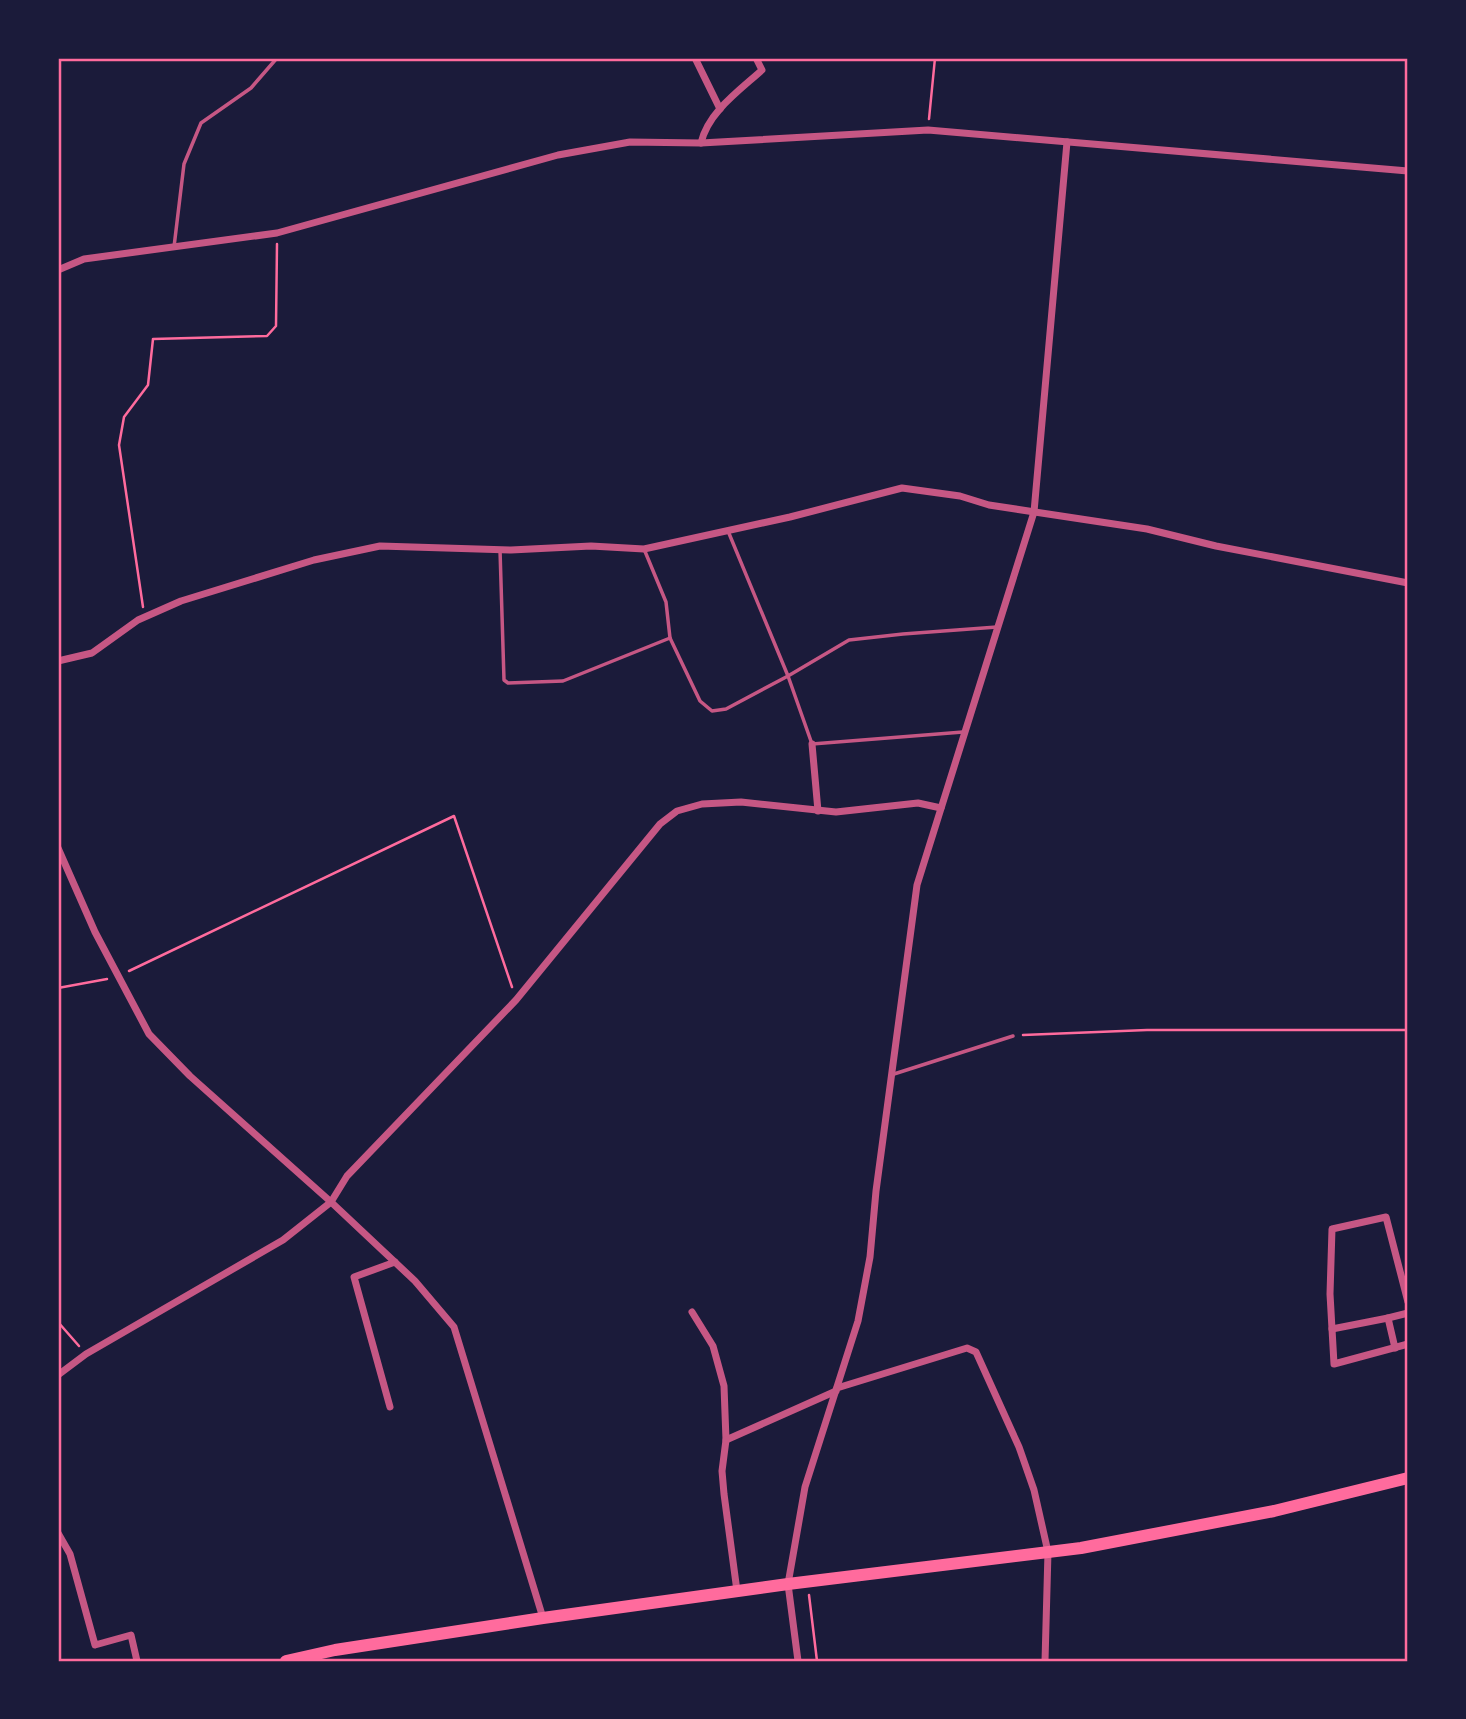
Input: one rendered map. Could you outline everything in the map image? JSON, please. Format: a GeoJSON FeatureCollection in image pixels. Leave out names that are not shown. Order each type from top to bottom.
{"type":"FeatureCollection","features":[{"type":"Feature","properties":{"kind":"highway"},"geometry":{"type":"LineString","coordinates":[[286,1661],[336,1656],[543,1618],[788,1584],[1081,1548],[1247,1516],[1408,1478]]}},
{"type":"Feature","properties":{"kind":"street"},"geometry":{"type":"LineString","coordinates":[[695,58],[720,110]]}},
{"type":"Feature","properties":{"kind":"street"},"geometry":{"type":"LineString","coordinates":[[701,143],[704,130],[720,110],[762,70],[756,58]]}},
{"type":"Feature","properties":{"kind":"street"},"geometry":{"type":"LineString","coordinates":[[58,271],[84,259],[277,233],[558,155],[630,142],[701,143],[928,130],[1408,171]]}},
{"type":"Feature","properties":{"kind":"street"},"geometry":{"type":"LineString","coordinates":[[797,1661],[788,1584],[805,1487],[859,1321],[870,1257],[876,1191],[917,885],[1034,512],[1067,142]]}},
{"type":"Feature","properties":{"kind":"street"},"geometry":{"type":"LineString","coordinates":[[58,661],[92,653],[138,620],[181,601],[314,559],[380,546],[500,550],[591,546],[644,549],[790,517],[902,488],[960,496],[989,505],[1147,529],[1216,546],[1408,583]]}},
{"type":"Feature","properties":{"kind":"street"},"geometry":{"type":"LineString","coordinates":[[812,744],[818,810]]}},
{"type":"Feature","properties":{"kind":"street"},"geometry":{"type":"LineString","coordinates":[[58,1375],[86,1354],[283,1240],[331,1202],[347,1176],[516,1000],[660,824],[677,811],[702,804],[741,802],[836,812],[918,803],[941,808]]}},
{"type":"Feature","properties":{"kind":"street"},"geometry":{"type":"LineString","coordinates":[[58,848],[95,932],[149,1034],[190,1076],[415,1281],[454,1327],[543,1618]]}},
{"type":"Feature","properties":{"kind":"street"},"geometry":{"type":"LineString","coordinates":[[1408,1302],[1386,1217],[1332,1229],[1330,1294],[1334,1364],[1408,1344]]}},
{"type":"Feature","properties":{"kind":"street"},"geometry":{"type":"LineString","coordinates":[[390,1407],[354,1277],[395,1262]]}},
{"type":"Feature","properties":{"kind":"street"},"geometry":{"type":"LineString","coordinates":[[692,1312],[713,1346],[724,1386],[726,1440],[722,1471],[737,1591]]}},
{"type":"Feature","properties":{"kind":"street"},"geometry":{"type":"LineString","coordinates":[[1332,1329],[1408,1313]]}},
{"type":"Feature","properties":{"kind":"street"},"geometry":{"type":"LineString","coordinates":[[1388,1318],[1395,1348]]}},
{"type":"Feature","properties":{"kind":"street"},"geometry":{"type":"LineString","coordinates":[[726,1440],[836,1389],[967,1349],[976,1352],[1020,1447],[1034,1490],[1048,1552],[1045,1661]]}},
{"type":"Feature","properties":{"kind":"street"},"geometry":{"type":"LineString","coordinates":[[58,1533],[70,1554],[95,1645],[131,1635],[137,1661]]}},
{"type":"Feature","properties":{"kind":"lane"},"geometry":{"type":"LineString","coordinates":[[174,247],[184,164],[201,123],[251,89],[276,58]]}},
{"type":"Feature","properties":{"kind":"lane"},"geometry":{"type":"LineString","coordinates":[[728,530],[788,676],[812,744],[965,732]]}},
{"type":"Feature","properties":{"kind":"lane"},"geometry":{"type":"LineString","coordinates":[[644,549],[666,602],[670,638],[700,701],[712,711],[726,709],[849,640],[999,627]]}},
{"type":"Feature","properties":{"kind":"lane"},"geometry":{"type":"LineString","coordinates":[[500,550],[504,680],[508,683],[563,681],[670,638]]}},
{"type":"Feature","properties":{"kind":"lane"},"geometry":{"type":"LineString","coordinates":[[891,1074],[1013,1036]]}},
{"type":"Feature","properties":{"kind":"path"},"geometry":{"type":"LineString","coordinates":[[928,130],[935,58]]}},
{"type":"Feature","properties":{"kind":"path"},"geometry":{"type":"LineString","coordinates":[[144,617],[118,445],[124,417],[148,385],[153,338],[267,336],[276,326],[277,233]]}},
{"type":"Feature","properties":{"kind":"path"},"geometry":{"type":"LineString","coordinates":[[58,988],[118,976],[454,816],[516,1000]]}},
{"type":"Feature","properties":{"kind":"path"},"geometry":{"type":"LineString","coordinates":[[1013,1036],[1147,1030],[1408,1030]]}},
{"type":"Feature","properties":{"kind":"path"},"geometry":{"type":"LineString","coordinates":[[58,1322],[86,1354]]}},
{"type":"Feature","properties":{"kind":"path"},"geometry":{"type":"LineString","coordinates":[[808,1589],[817,1661]]}}]}
